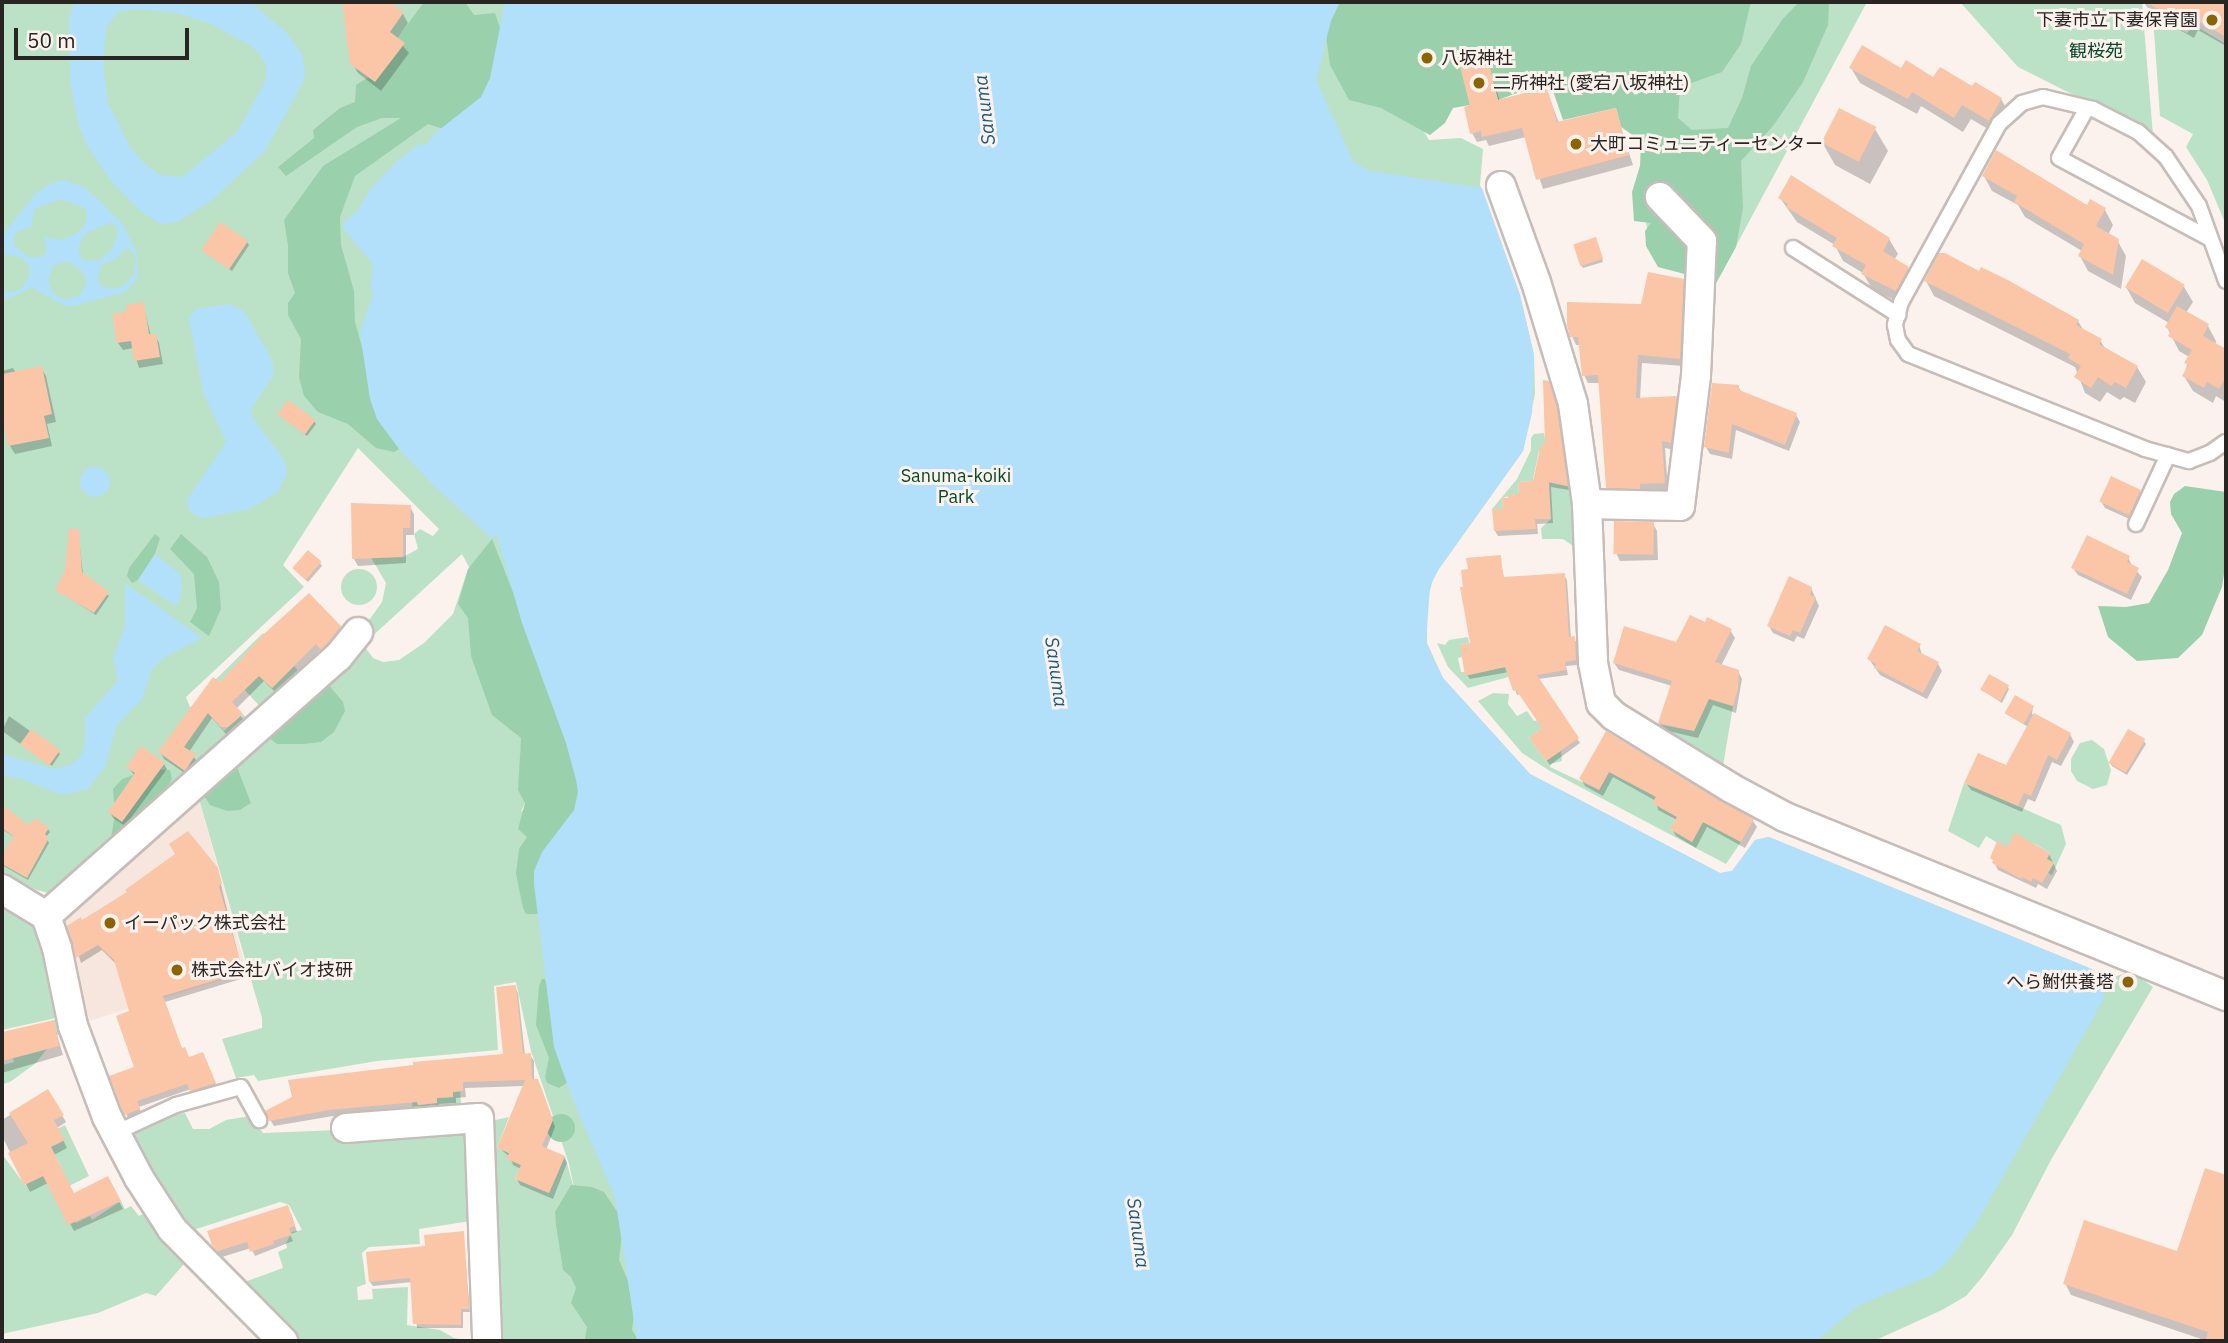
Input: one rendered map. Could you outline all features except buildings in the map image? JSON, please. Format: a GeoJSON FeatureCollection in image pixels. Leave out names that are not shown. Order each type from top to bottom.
{"type":"FeatureCollection","features":[{"type":"Feature","properties":{"kind":"street"},"geometry":{"type":"LineString","coordinates":[[1501,186],[1536,282],[1573,404],[1587,504],[1594,678],[1601,703],[1614,716],[1744,796],[1785,817],[2226,996]]}},
{"type":"Feature","properties":{"kind":"street"},"geometry":{"type":"LineString","coordinates":[[1587,504],[1680,506],[1696,376],[1702,241],[1660,197]]}},
{"type":"Feature","properties":{"kind":"street"},"geometry":{"type":"LineString","coordinates":[[46,916],[338,657],[358,632]]}},
{"type":"Feature","properties":{"kind":"street"},"geometry":{"type":"LineString","coordinates":[[2,888],[46,916],[57,948],[73,1026],[115,1133],[139,1178],[173,1228],[284,1341]]}},
{"type":"Feature","properties":{"kind":"street"},"geometry":{"type":"LineString","coordinates":[[346,1128],[479,1118],[487,1341]]}},
{"type":"Feature","properties":{"kind":"lane"},"geometry":{"type":"LineString","coordinates":[[2226,281],[2199,206],[2166,157],[2138,132],[2087,108],[2043,97],[2022,103],[1999,124],[1902,302],[1895,325],[1898,340],[1908,354],[2145,449],[2189,461],[2210,453],[2226,442]]}},
{"type":"Feature","properties":{"kind":"lane"},"geometry":{"type":"LineString","coordinates":[[2087,108],[2059,158],[2211,239]]}},
{"type":"Feature","properties":{"kind":"lane"},"geometry":{"type":"LineString","coordinates":[[1793,248],[1898,315]]}},
{"type":"Feature","properties":{"kind":"lane"},"geometry":{"type":"LineString","coordinates":[[2136,524],[2168,455]]}},
{"type":"Feature","properties":{"kind":"lane"},"geometry":{"type":"LineString","coordinates":[[115,1133],[176,1105],[242,1087],[259,1120]]}},
{"type":"Feature","properties":{"kind":"shaded area"},"geometry":{"type":"Polygon","coordinates":[[[197,792],[247,972],[73,1026],[51,930],[197,792]]]}},
{"type":"Feature","properties":{"kind":"green space","name":"Sanuma"},"geometry":{"type":"Polygon","coordinates":[[[2,2],[1867,2],[1715,285],[1650,244],[1641,197],[1645,146],[1621,102],[1556,70],[1458,53],[1415,116],[1429,140],[1461,138],[1483,149],[1480,185],[1520,295],[1534,355],[1535,394],[1523,451],[1434,576],[1427,601],[1427,643],[1443,678],[1530,774],[1720,873],[1732,871],[1755,840],[1769,837],[2087,967],[2099,973],[2104,981],[2130,971],[2153,987],[2052,1158],[2012,1235],[1983,1276],[1966,1296],[1874,1341],[607,1341],[569,1164],[531,1051],[516,982],[494,986],[498,1050],[377,1061],[258,1081],[254,1075],[236,1078],[222,1039],[262,1028],[262,1018],[197,792],[365,647],[373,658],[383,662],[399,660],[424,643],[453,614],[468,569],[522,738],[520,754],[529,794],[521,812],[540,795],[477,582],[462,554],[367,641],[364,627],[382,602],[386,583],[370,556],[403,557],[418,549],[414,534],[420,529],[433,536],[439,529],[358,448],[283,565],[304,587],[186,697],[190,707],[201,705],[224,731],[243,714],[252,726],[52,894],[37,890],[2,872],[2,2]]]}},
{"type":"Feature","properties":{"kind":"green space"},"geometry":{"type":"Polygon","coordinates":[[[424,2],[465,2],[474,15],[495,13],[504,40],[483,102],[443,129],[428,124],[355,176],[340,217],[341,245],[354,291],[355,322],[401,448],[394,452],[376,448],[348,424],[318,412],[304,396],[299,377],[301,339],[288,315],[288,303],[295,293],[288,273],[288,245],[284,220],[323,166],[401,118],[382,118],[357,127],[286,176],[278,167],[314,138],[313,130],[340,108],[355,102],[356,85],[369,77],[424,2]]]}},
{"type":"Feature","properties":{"kind":"green space"},"geometry":{"type":"Polygon","coordinates":[[[1331,2],[1751,2],[1741,44],[1722,72],[1680,87],[1678,118],[1692,130],[1728,128],[1742,98],[1751,66],[1782,20],[1799,2],[1829,4],[1828,25],[1803,82],[1773,126],[1741,161],[1743,208],[1736,247],[1709,296],[1700,278],[1658,267],[1646,246],[1645,231],[1651,223],[1634,221],[1632,192],[1640,166],[1641,141],[1621,127],[1616,108],[1563,120],[1553,91],[1545,83],[1498,100],[1487,60],[1461,67],[1470,105],[1453,108],[1445,123],[1430,135],[1381,108],[1349,100],[1330,65],[1324,22],[1331,2]]]}},
{"type":"Feature","properties":{"kind":"green space","name":"観桜苑"},"geometry":{"type":"Polygon","coordinates":[[[1960,2],[2142,2],[2153,135],[2018,67],[1960,2]]]}},
{"type":"Feature","properties":{"kind":"green space"},"geometry":{"type":"Polygon","coordinates":[[[2153,17],[2187,33],[2194,25],[2226,44],[2226,225],[2207,180],[2186,147],[2193,134],[2160,116],[2153,17]]]}},
{"type":"Feature","properties":{"kind":"green space"},"geometry":{"type":"Polygon","coordinates":[[[1544,433],[1547,453],[1539,451],[1533,479],[1575,488],[1576,548],[1563,539],[1542,539],[1541,528],[1551,519],[1535,481],[1518,482],[1519,494],[1502,498],[1503,509],[1492,509],[1517,479],[1531,450],[1531,438],[1534,434],[1544,433]]]}},
{"type":"Feature","properties":{"kind":"green space"},"geometry":{"type":"Polygon","coordinates":[[[2185,486],[2226,492],[2226,561],[2222,587],[2202,635],[2178,658],[2137,661],[2108,637],[2098,606],[2126,607],[2149,603],[2168,570],[2182,533],[2171,514],[2170,502],[2174,494],[2185,486]]]}},
{"type":"Feature","properties":{"kind":"green space"},"geometry":{"type":"Polygon","coordinates":[[[155,534],[160,538],[155,554],[138,580],[132,583],[127,576],[129,568],[155,534]]]}},
{"type":"Feature","properties":{"kind":"green space"},"geometry":{"type":"Polygon","coordinates":[[[181,534],[207,557],[219,582],[221,609],[209,636],[190,622],[197,608],[194,574],[170,549],[181,534]]]}},
{"type":"Feature","properties":{"kind":"green space"},"geometry":{"type":"Polygon","coordinates":[[[492,539],[553,693],[584,802],[545,910],[538,914],[526,914],[516,874],[519,849],[527,837],[518,829],[525,803],[518,790],[521,738],[492,715],[471,656],[468,618],[458,604],[468,569],[492,539]]]}},
{"type":"Feature","properties":{"kind":"green space"},"geometry":{"type":"Polygon","coordinates":[[[359,569],[372,574],[377,587],[372,600],[359,605],[346,600],[341,587],[346,574],[359,569]]]}},
{"type":"Feature","properties":{"kind":"green space"},"geometry":{"type":"Polygon","coordinates":[[[263,633],[275,645],[256,679],[259,676],[272,688],[294,666],[304,677],[266,713],[243,688],[234,697],[219,681],[214,681],[263,633]]]}},
{"type":"Feature","properties":{"kind":"green space"},"geometry":{"type":"Polygon","coordinates":[[[1468,637],[1469,643],[1460,645],[1463,657],[1458,658],[1461,672],[1466,675],[1510,666],[1512,676],[1468,688],[1448,667],[1437,643],[1445,645],[1449,640],[1468,637]]]}},
{"type":"Feature","properties":{"kind":"green space"},"geometry":{"type":"Polygon","coordinates":[[[327,683],[343,702],[345,711],[334,732],[321,742],[304,744],[277,744],[269,738],[266,725],[327,683]]]}},
{"type":"Feature","properties":{"kind":"green space"},"geometry":{"type":"Polygon","coordinates":[[[1493,693],[1509,694],[1508,704],[1517,716],[1527,711],[1534,721],[1558,716],[1529,738],[1546,761],[1561,751],[1562,761],[1551,764],[1550,767],[1599,790],[1609,772],[1657,794],[1653,803],[1677,817],[1671,830],[1692,842],[1703,822],[1741,842],[1726,864],[1550,771],[1522,753],[1478,701],[1493,693]]]}},
{"type":"Feature","properties":{"kind":"green space"},"geometry":{"type":"Polygon","coordinates":[[[1702,696],[1733,706],[1723,766],[1714,767],[1661,732],[1657,724],[1694,731],[1705,707],[1702,696]]]}},
{"type":"Feature","properties":{"kind":"green space"},"geometry":{"type":"Polygon","coordinates":[[[2092,740],[2104,749],[2111,770],[2107,785],[2093,789],[2077,781],[2071,771],[2071,759],[2080,743],[2092,740]]]}},
{"type":"Feature","properties":{"kind":"green space"},"geometry":{"type":"Polygon","coordinates":[[[204,758],[237,767],[251,803],[240,810],[227,811],[210,805],[198,786],[195,767],[204,758]]]}},
{"type":"Feature","properties":{"kind":"green space"},"geometry":{"type":"Polygon","coordinates":[[[151,769],[170,770],[172,779],[163,795],[120,836],[111,838],[115,814],[113,789],[122,779],[151,769]]]}},
{"type":"Feature","properties":{"kind":"green space"},"geometry":{"type":"Polygon","coordinates":[[[1964,783],[2061,825],[2066,844],[2052,875],[2048,873],[2054,863],[2047,859],[2050,853],[2035,844],[2006,848],[1986,836],[1979,848],[1948,831],[1964,783]]]}},
{"type":"Feature","properties":{"kind":"green space"},"geometry":{"type":"Polygon","coordinates":[[[2,900],[40,926],[65,1016],[2,1030],[2,900]]]}},
{"type":"Feature","properties":{"kind":"green space"},"geometry":{"type":"Polygon","coordinates":[[[542,979],[545,979],[548,988],[567,1083],[559,1088],[547,1083],[545,1077],[549,1058],[536,1025],[542,979]]]}},
{"type":"Feature","properties":{"kind":"green space"},"geometry":{"type":"Polygon","coordinates":[[[64,1018],[66,1024],[36,1063],[10,1082],[2,1084],[2,1065],[14,1062],[13,1058],[40,1051],[37,1039],[54,1020],[64,1018]]]}},
{"type":"Feature","properties":{"kind":"green space"},"geometry":{"type":"Polygon","coordinates":[[[460,1091],[462,1113],[413,1117],[412,1100],[417,1100],[418,1105],[437,1103],[437,1098],[453,1097],[453,1092],[460,1091]]]}},
{"type":"Feature","properties":{"kind":"green space"},"geometry":{"type":"Polygon","coordinates":[[[185,1113],[193,1129],[209,1129],[226,1120],[250,1116],[263,1133],[465,1125],[477,1220],[419,1229],[420,1244],[369,1247],[362,1253],[366,1284],[357,1287],[358,1300],[373,1299],[372,1289],[408,1287],[407,1325],[440,1330],[454,1338],[472,1341],[297,1341],[239,1284],[283,1268],[278,1252],[287,1248],[286,1243],[292,1232],[302,1230],[289,1205],[280,1202],[184,1233],[125,1137],[170,1115],[185,1113]]]}},
{"type":"Feature","properties":{"kind":"green space"},"geometry":{"type":"Polygon","coordinates":[[[561,1114],[571,1118],[575,1128],[571,1138],[561,1142],[551,1138],[547,1128],[551,1118],[561,1114]]]}},
{"type":"Feature","properties":{"kind":"green space"},"geometry":{"type":"Polygon","coordinates":[[[509,1117],[497,1148],[509,1153],[508,1159],[521,1165],[515,1179],[549,1193],[565,1156],[573,1185],[598,1341],[496,1341],[488,1179],[495,1176],[486,1122],[509,1117]]]}},
{"type":"Feature","properties":{"kind":"green space"},"geometry":{"type":"Polygon","coordinates":[[[65,1125],[89,1176],[53,1194],[76,1223],[90,1216],[92,1220],[121,1201],[125,1209],[131,1206],[139,1216],[150,1211],[190,1257],[156,1296],[146,1293],[98,1313],[2,1334],[2,1154],[25,1185],[61,1167],[45,1135],[65,1125]]]}},
{"type":"Feature","properties":{"kind":"green space"},"geometry":{"type":"Polygon","coordinates":[[[571,1185],[592,1187],[604,1192],[623,1224],[619,1260],[629,1283],[634,1314],[632,1330],[639,1341],[586,1341],[587,1327],[571,1303],[576,1288],[571,1277],[563,1270],[556,1225],[555,1212],[571,1185]]]}},
{"type":"Feature","properties":{"kind":"water"},"geometry":{"type":"Polygon","coordinates":[[[75,2],[250,2],[286,32],[302,54],[305,74],[265,151],[211,201],[177,222],[161,224],[139,210],[112,182],[88,147],[79,127],[70,81],[69,18],[75,2]],[[135,9],[118,12],[106,28],[103,64],[108,103],[130,147],[160,175],[182,177],[237,132],[264,84],[267,67],[258,52],[248,44],[211,24],[177,13],[135,9]]]}},
{"type":"Feature","properties":{"kind":"water","name":"Sanuma"},"geometry":{"type":"Polygon","coordinates":[[[505,2],[1340,2],[1331,21],[1316,80],[1353,161],[1370,171],[1482,188],[1520,295],[1534,355],[1532,413],[1523,451],[1440,567],[1430,586],[1426,643],[1443,678],[1530,774],[1720,873],[1732,871],[1755,840],[1769,837],[2087,967],[2099,973],[2103,981],[2104,997],[2094,1017],[1975,1225],[1947,1262],[1932,1275],[1859,1305],[1816,1341],[637,1341],[615,1197],[573,1100],[554,1047],[534,884],[534,871],[542,852],[574,810],[578,792],[576,780],[566,743],[522,623],[496,533],[492,539],[432,484],[399,449],[377,419],[370,399],[360,333],[373,294],[370,284],[373,271],[371,262],[343,228],[344,222],[360,208],[370,189],[398,160],[419,144],[427,145],[434,134],[481,97],[490,78],[505,2]]]}},
{"type":"Feature","properties":{"kind":"water"},"geometry":{"type":"Polygon","coordinates":[[[64,180],[86,188],[123,224],[137,253],[138,278],[125,292],[74,306],[65,306],[32,287],[7,299],[2,297],[2,291],[13,292],[22,288],[30,275],[29,266],[22,257],[2,254],[2,236],[35,194],[51,183],[64,180]],[[60,199],[34,209],[32,226],[17,232],[13,237],[15,246],[28,257],[43,257],[47,248],[43,237],[61,240],[79,232],[85,224],[87,212],[83,207],[60,199]],[[112,222],[87,232],[78,251],[83,260],[98,261],[112,249],[118,234],[117,227],[112,222]],[[127,248],[115,259],[101,265],[97,279],[103,287],[115,289],[125,285],[134,274],[136,261],[133,251],[127,248]],[[67,261],[54,265],[48,280],[53,293],[65,300],[79,296],[87,283],[82,271],[67,261]]]}},
{"type":"Feature","properties":{"kind":"water"},"geometry":{"type":"Polygon","coordinates":[[[229,304],[244,311],[273,362],[273,376],[251,410],[252,416],[284,460],[287,473],[278,492],[249,509],[203,518],[191,513],[186,501],[226,442],[203,392],[189,319],[195,309],[229,304]]]}},
{"type":"Feature","properties":{"kind":"water"},"geometry":{"type":"Polygon","coordinates":[[[95,467],[106,471],[110,482],[106,493],[95,497],[84,493],[80,482],[84,471],[95,467]]]}},
{"type":"Feature","properties":{"kind":"water"},"geometry":{"type":"Polygon","coordinates":[[[155,554],[181,575],[182,595],[176,606],[138,580],[155,554]]]}},
{"type":"Feature","properties":{"kind":"water"},"geometry":{"type":"Polygon","coordinates":[[[125,583],[202,638],[163,658],[152,669],[143,698],[117,725],[105,767],[88,789],[61,795],[22,779],[2,775],[2,754],[54,769],[70,765],[81,756],[85,742],[85,718],[118,680],[113,658],[125,626],[125,583]]]}},
{"type":"Feature","properties":{"kind":"place","name":"下妻市立下妻保育園"},"geometry":{"type":"Point","coordinates":[2212,20]}},
{"type":"Feature","properties":{"kind":"place","name":"八坂神社"},"geometry":{"type":"Point","coordinates":[1427,58]}},
{"type":"Feature","properties":{"kind":"place","name":"二所神社 (愛宕八坂神社)"},"geometry":{"type":"Point","coordinates":[1479,83]}},
{"type":"Feature","properties":{"kind":"place","name":"大町コミュニティーセンター"},"geometry":{"type":"Point","coordinates":[1576,144]}},
{"type":"Feature","properties":{"kind":"place","name":"イーパック株式会社"},"geometry":{"type":"Point","coordinates":[110,923]}},
{"type":"Feature","properties":{"kind":"place","name":"株式会社バイオ技研"},"geometry":{"type":"Point","coordinates":[177,970]}},
{"type":"Feature","properties":{"kind":"place","name":"へら鮒供養塔"},"geometry":{"type":"Point","coordinates":[2128,982]}},
{"type":"Feature","properties":{"kind":"park label","name":"Sanuma-koiki Park"},"geometry":{"type":"Point","coordinates":[956,487]}}]}
